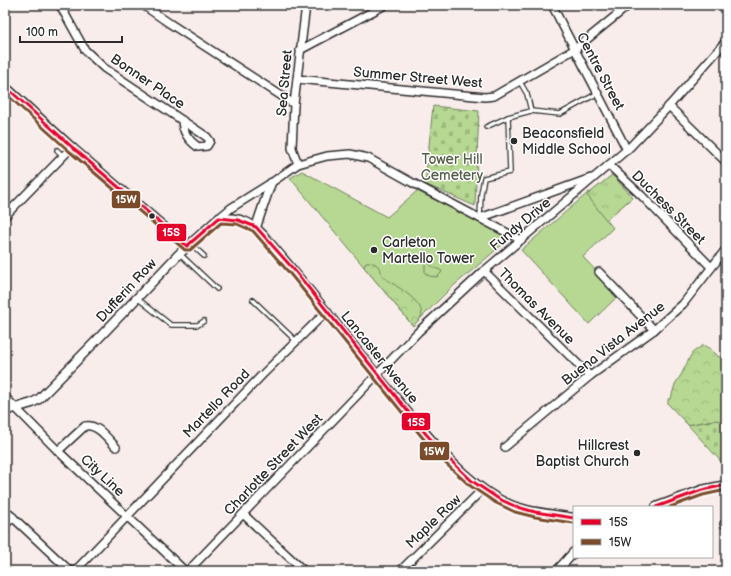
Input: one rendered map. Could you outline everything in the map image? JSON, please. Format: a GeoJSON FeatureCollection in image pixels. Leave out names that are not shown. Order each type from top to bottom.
{"type":"FeatureCollection","features":[{"type":"Feature","properties":{"kind":"street","name":"Bonner Place"},"geometry":{"type":"LineString","coordinates":[[58,5],[61,7],[85,50],[104,68],[182,120]]}},
{"type":"Feature","properties":{"kind":"street"},"geometry":{"type":"LineString","coordinates":[[144,5],[169,23],[294,104]]}},
{"type":"Feature","properties":{"kind":"street","name":"Sea Street"},"geometry":{"type":"LineString","coordinates":[[298,164],[292,148],[294,104],[306,5]]}},
{"type":"Feature","properties":{"kind":"street"},"geometry":{"type":"LineString","coordinates":[[300,50],[385,5]]}},
{"type":"Feature","properties":{"kind":"street","name":"Centre Street"},"geometry":{"type":"LineString","coordinates":[[552,5],[627,150]]}},
{"type":"Feature","properties":{"kind":"street","name":"Summer Street West"},"geometry":{"type":"LineString","coordinates":[[296,79],[489,97],[497,96],[575,49],[629,5]]}},
{"type":"Feature","properties":{"kind":"street","name":"Fundy Drive"},"geometry":{"type":"LineString","coordinates":[[377,376],[418,332],[484,271],[627,150],[669,106],[726,41]]}},
{"type":"Feature","properties":{"kind":"street"},"geometry":{"type":"LineString","coordinates":[[5,86],[72,147],[188,245]]}},
{"type":"Feature","properties":{"kind":"street"},"geometry":{"type":"LineString","coordinates":[[669,106],[726,162]]}},
{"type":"Feature","properties":{"kind":"street"},"geometry":{"type":"LineString","coordinates":[[5,216],[72,147]]}},
{"type":"Feature","properties":{"kind":"street"},"geometry":{"type":"LineString","coordinates":[[298,164],[340,154],[358,155],[368,158],[521,240]]}},
{"type":"Feature","properties":{"kind":"street","name":"Dufferin Row"},"geometry":{"type":"LineString","coordinates":[[5,411],[32,403],[39,399],[188,245],[231,208],[298,164]]}},
{"type":"Feature","properties":{"kind":"street","name":"Duchess Street"},"geometry":{"type":"LineString","coordinates":[[609,165],[642,196],[711,267]]}},
{"type":"Feature","properties":{"kind":"street","name":"Fundy Drive"},"geometry":{"type":"LineString","coordinates":[[480,218],[596,177]]}},
{"type":"Feature","properties":{"kind":"street"},"geometry":{"type":"LineString","coordinates":[[256,227],[271,183]]}},
{"type":"Feature","properties":{"kind":"street","name":"Lancaster Avenue"},"geometry":{"type":"LineString","coordinates":[[219,218],[234,218],[256,227],[436,446],[483,489],[500,499],[529,511],[573,518]]}},
{"type":"Feature","properties":{"kind":"street","name":"Buena Vista Avenue"},"geometry":{"type":"LineString","coordinates":[[505,447],[590,376],[654,330],[683,304],[726,248]]}},
{"type":"Feature","properties":{"kind":"street","name":"Thomas Avenue"},"geometry":{"type":"LineString","coordinates":[[484,271],[590,376]]}},
{"type":"Feature","properties":{"kind":"street"},"geometry":{"type":"LineString","coordinates":[[599,272],[654,330]]}},
{"type":"Feature","properties":{"kind":"street","name":"Martello Road"},"geometry":{"type":"LineString","coordinates":[[75,571],[295,340],[326,311]]}},
{"type":"Feature","properties":{"kind":"street","name":"Charlotte Street West"},"geometry":{"type":"LineString","coordinates":[[188,571],[377,376]]}},
{"type":"Feature","properties":{"kind":"street","name":"City Line"},"geometry":{"type":"LineString","coordinates":[[5,398],[58,451],[184,571]]}},
{"type":"Feature","properties":{"kind":"street"},"geometry":{"type":"LineString","coordinates":[[58,451],[85,426],[89,425],[98,429],[116,447]]}},
{"type":"Feature","properties":{"kind":"street"},"geometry":{"type":"LineString","coordinates":[[659,506],[702,490],[726,485]]}},
{"type":"Feature","properties":{"kind":"street","name":"Maple Row"},"geometry":{"type":"LineString","coordinates":[[400,571],[483,489]]}},
{"type":"Feature","properties":{"kind":"street"},"geometry":{"type":"LineString","coordinates":[[5,510],[70,571]]}},
{"type":"Feature","properties":{"kind":"street"},"geometry":{"type":"LineString","coordinates":[[243,514],[304,571]]}},
{"type":"Feature","properties":{"kind":"street"},"geometry":{"type":"LineString","coordinates":[[5,525],[13,517]]}},
{"type":"Feature","properties":{"kind":"street"},"geometry":{"type":"LineString","coordinates":[[557,571],[573,553]]}},
{"type":"Feature","properties":{"kind":"lane"},"geometry":{"type":"LineString","coordinates":[[520,82],[527,94],[531,111]]}},
{"type":"Feature","properties":{"kind":"lane"},"geometry":{"type":"LineString","coordinates":[[486,127],[508,117],[531,111],[560,114],[598,93]]}},
{"type":"Feature","properties":{"kind":"lane"},"geometry":{"type":"LineString","coordinates":[[480,218],[481,194],[484,178],[510,172],[508,117]]}},
{"type":"Feature","properties":{"kind":"lane"},"geometry":{"type":"LineString","coordinates":[[57,150],[63,156]]}},
{"type":"Feature","properties":{"kind":"lane"},"geometry":{"type":"LineString","coordinates":[[188,245],[204,256]]}},
{"type":"Feature","properties":{"kind":"lane"},"geometry":{"type":"LineString","coordinates":[[179,254],[218,289]]}},
{"type":"Feature","properties":{"kind":"lane"},"geometry":{"type":"LineString","coordinates":[[137,298],[171,325],[198,325],[204,321]]}},
{"type":"Feature","properties":{"kind":"lane"},"geometry":{"type":"LineString","coordinates":[[253,300],[295,340]]}},
{"type":"Feature","properties":{"kind":"green space","name":"Tower Hill Cemetery"},"geometry":{"type":"Polygon","coordinates":[[[433,106],[479,111],[475,206],[425,184],[433,106]]]}},
{"type":"Feature","properties":{"kind":"green space"},"geometry":{"type":"Polygon","coordinates":[[[302,171],[387,217],[417,191],[505,234],[509,239],[450,289],[413,326],[290,178],[302,171]]]}},
{"type":"Feature","properties":{"kind":"green space"},"geometry":{"type":"Polygon","coordinates":[[[612,175],[633,197],[606,219],[613,228],[583,257],[619,295],[589,324],[521,250],[589,192],[591,193],[612,175]]]}},
{"type":"Feature","properties":{"kind":"green space"},"geometry":{"type":"Polygon","coordinates":[[[612,175],[633,197],[606,220],[587,195],[612,175]]]}},
{"type":"Feature","properties":{"kind":"green space"},"geometry":{"type":"Polygon","coordinates":[[[366,262],[372,262],[377,265],[382,276],[408,294],[419,305],[421,317],[413,326],[364,267],[366,262]]]}},
{"type":"Feature","properties":{"kind":"green space"},"geometry":{"type":"Polygon","coordinates":[[[428,262],[433,267],[442,271],[437,277],[429,276],[425,273],[425,263],[428,262]]]}},
{"type":"Feature","properties":{"kind":"green space"},"geometry":{"type":"Polygon","coordinates":[[[703,345],[711,349],[719,357],[726,356],[726,424],[712,421],[688,425],[668,404],[668,399],[671,398],[675,384],[692,353],[703,345]]]}},
{"type":"Feature","properties":{"kind":"green space"},"geometry":{"type":"Polygon","coordinates":[[[714,420],[721,421],[726,424],[726,467],[688,425],[714,420]]]}},
{"type":"Feature","properties":{"kind":"transit line","name":"15S"},"geometry":{"type":"LineString","coordinates":[[5,86],[72,147],[187,246],[219,218],[238,220],[256,227],[295,271],[426,434],[472,481],[499,499],[517,507],[535,512],[573,518]]}},
{"type":"Feature","properties":{"kind":"transit line","name":"15W"},"geometry":{"type":"LineString","coordinates":[[5,93],[69,151],[185,250],[190,250],[221,223],[237,224],[253,231],[291,275],[422,437],[444,462],[469,485],[496,503],[515,512],[573,523]]}},
{"type":"Feature","properties":{"kind":"transit line","name":"15S"},"geometry":{"type":"LineString","coordinates":[[659,506],[702,490],[726,485]]}},
{"type":"Feature","properties":{"kind":"transit line","name":"15W"},"geometry":{"type":"LineString","coordinates":[[673,506],[703,495],[726,490]]}},
{"type":"Feature","properties":{"kind":"place","name":"Beaconsfield Middle School"},"geometry":{"type":"Point","coordinates":[514,141]}},
{"type":"Feature","properties":{"kind":"place","name":"Carleton Martello Tower"},"geometry":{"type":"Point","coordinates":[374,250]}},
{"type":"Feature","properties":{"kind":"place","name":"Hillcrest Baptist Church"},"geometry":{"type":"Point","coordinates":[637,453]}}]}
